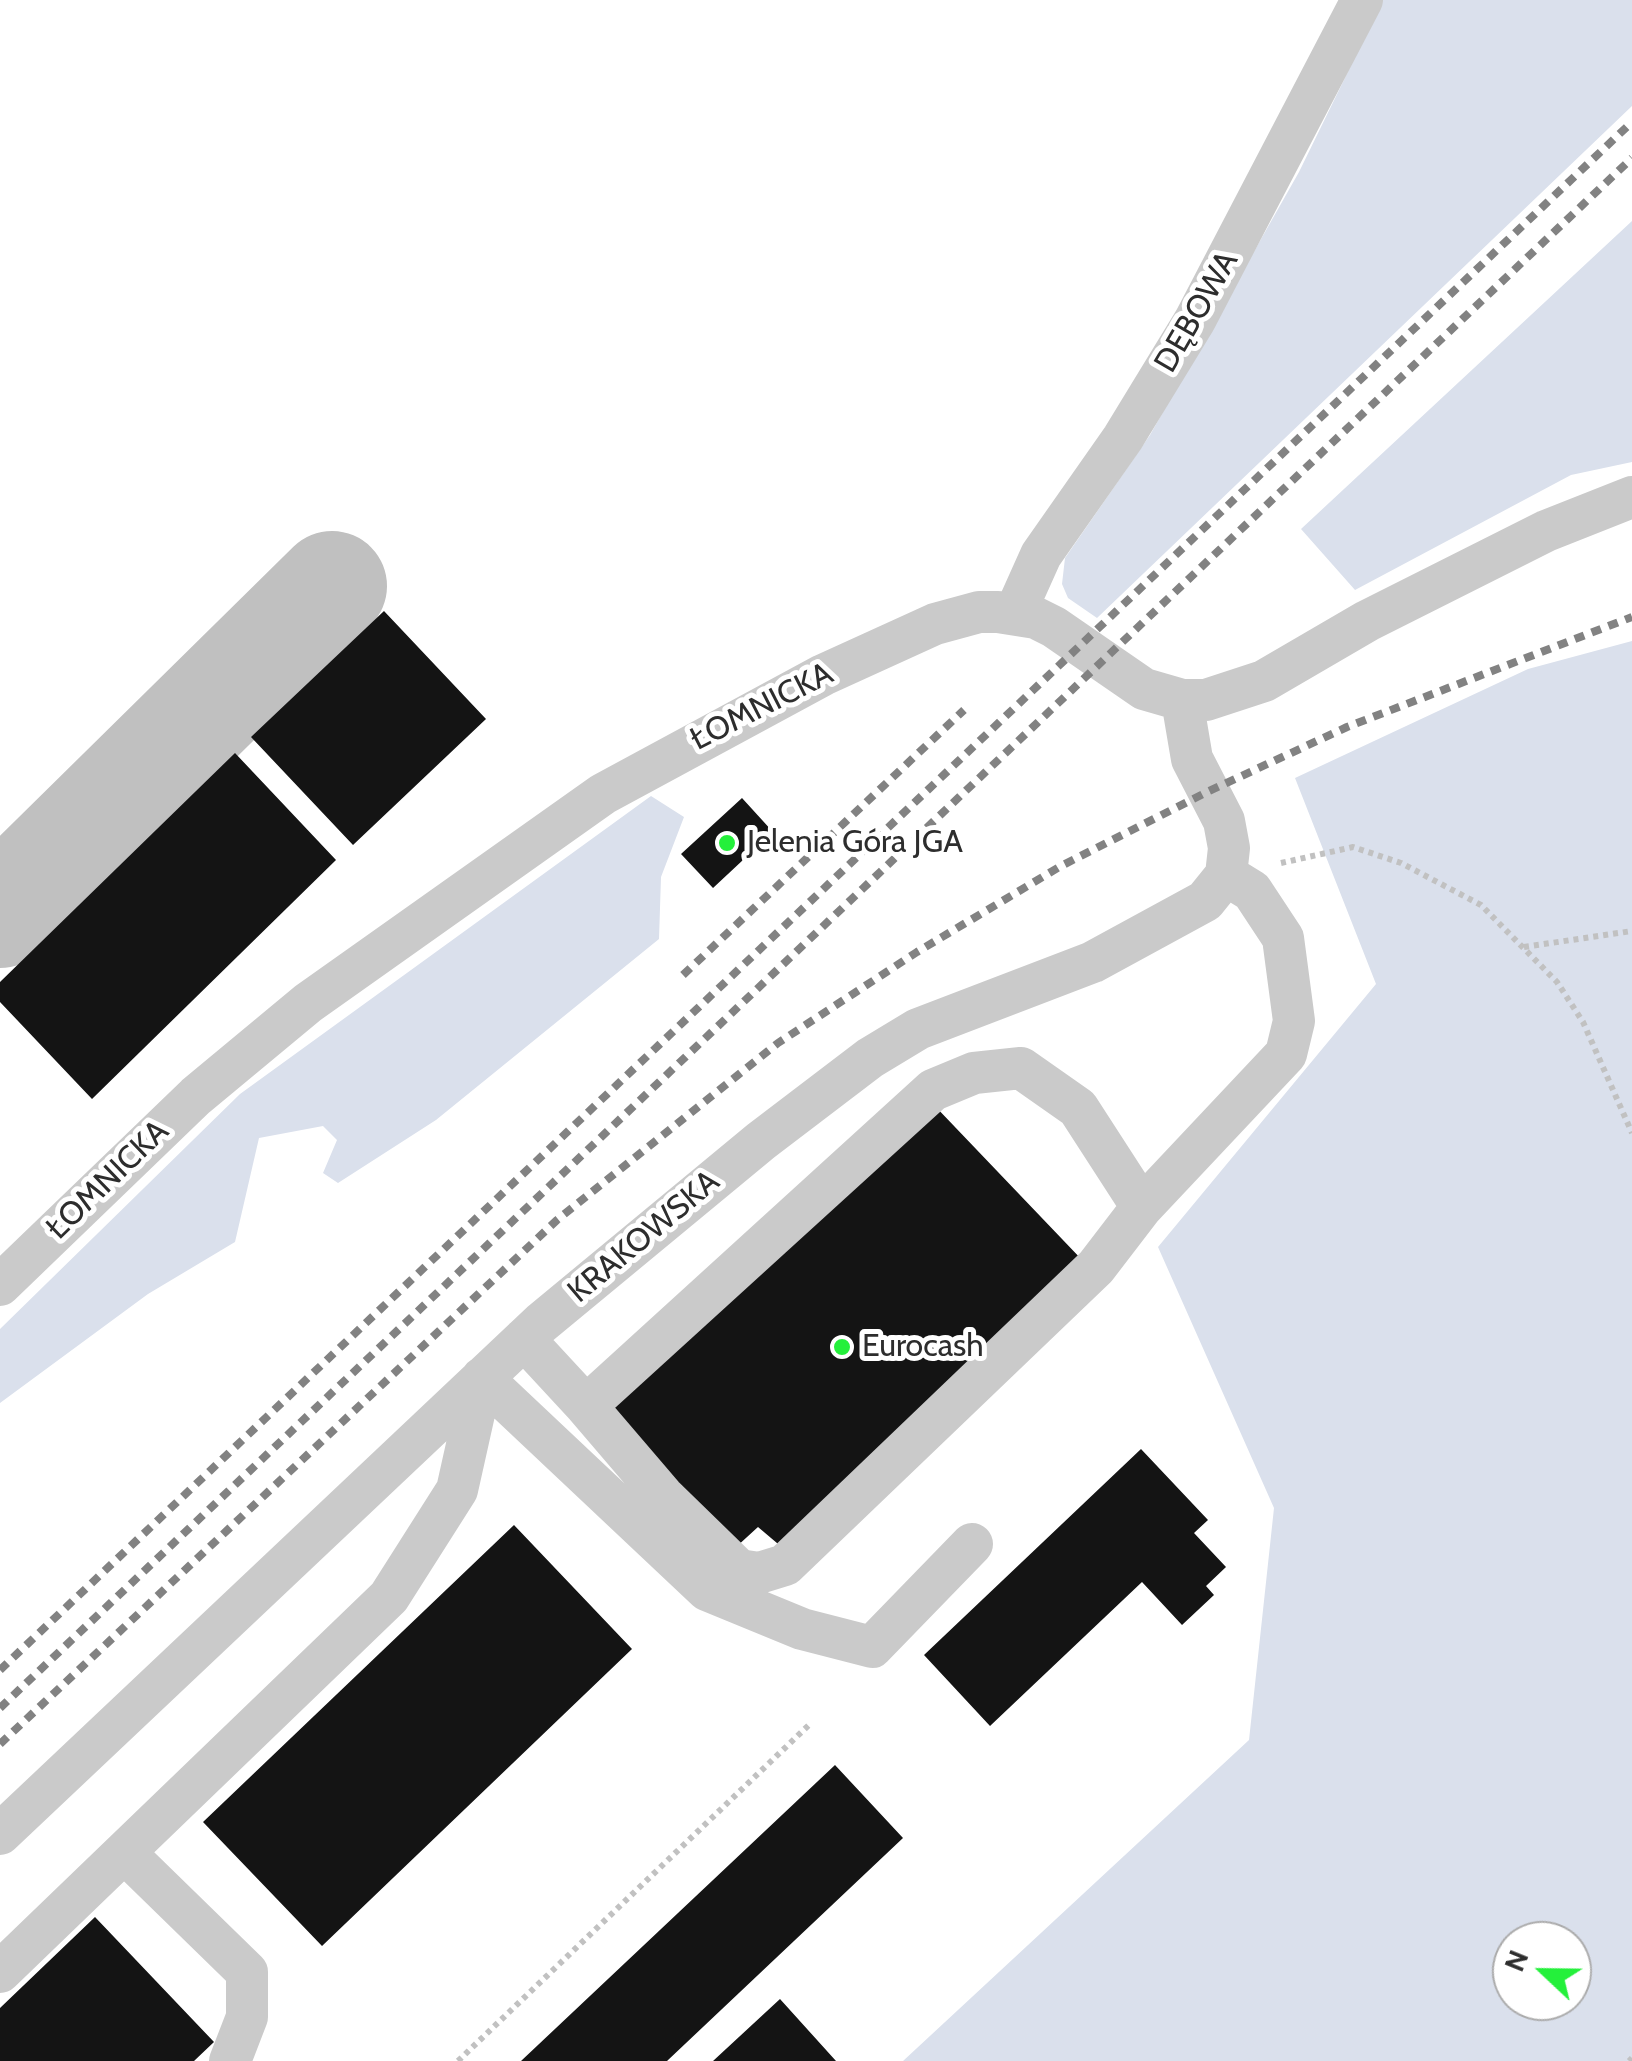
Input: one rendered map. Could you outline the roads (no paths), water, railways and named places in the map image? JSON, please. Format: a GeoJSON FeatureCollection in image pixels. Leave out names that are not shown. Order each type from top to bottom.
{"type":"FeatureCollection","features":[{"type":"Feature","properties":{"kind":"street","name":"DĘBOWA"},"geometry":{"type":"LineString","coordinates":[[1015,613],[1040,554],[1122,438],[1195,320],[1362,0]]}},
{"type":"Feature","properties":{"kind":"street","name":"ŁOMNICKA"},"geometry":{"type":"LineString","coordinates":[[0,1286],[196,1096],[251,1048],[533,840],[684,746],[823,675],[960,616],[1015,613],[1054,627],[1144,689],[1182,700],[1206,700],[1264,681],[1367,620],[1546,531],[1632,498]]}},
{"type":"Feature","properties":{"kind":"street"},"geometry":{"type":"LineString","coordinates":[[524,1338],[663,1496],[739,1570],[759,1573],[786,1565],[1096,1267],[1142,1207],[1286,1054],[1294,1021],[1283,938],[1252,891],[1226,875],[1229,848],[1224,820],[1192,759],[1182,700]]}},
{"type":"Feature","properties":{"kind":"street","name":"KRAKOWSKA"},"geometry":{"type":"LineString","coordinates":[[0,1834],[524,1338],[762,1140],[870,1058],[918,1029],[1093,962],[1206,901],[1226,875]]}},
{"type":"Feature","properties":{"kind":"street"},"geometry":{"type":"LineString","coordinates":[[586,1406],[933,1090],[974,1072],[1021,1068],[1078,1108],[1142,1207]]}},
{"type":"Feature","properties":{"kind":"street"},"geometry":{"type":"LineString","coordinates":[[482,1378],[707,1590],[802,1629],[872,1646],[972,1544]]}},
{"type":"Feature","properties":{"kind":"street"},"geometry":{"type":"LineString","coordinates":[[0,1972],[390,1597],[457,1490],[482,1378]]}},
{"type":"Feature","properties":{"kind":"street"},"geometry":{"type":"LineString","coordinates":[[126,1854],[247,1972],[247,2017],[230,2061]]}},
{"type":"Feature","properties":{"kind":"railway"},"geometry":{"type":"LineString","coordinates":[[0,1670],[1632,122]]}},
{"type":"Feature","properties":{"kind":"railway"},"geometry":{"type":"LineString","coordinates":[[0,1708],[1632,158]]}},
{"type":"Feature","properties":{"kind":"railway"},"geometry":{"type":"LineString","coordinates":[[0,1744],[557,1220],[778,1043],[917,952],[1061,866],[1207,792],[1347,727],[1632,617]]}},
{"type":"Feature","properties":{"kind":"railway"},"geometry":{"type":"LineString","coordinates":[[683,975],[964,710]]}},
{"type":"Feature","properties":{"kind":"place","name":"Jelenia Góra JGA"},"geometry":{"type":"Point","coordinates":[727,843]}},
{"type":"Feature","properties":{"kind":"place","name":"Eurocash"},"geometry":{"type":"Point","coordinates":[842,1347]}}]}
